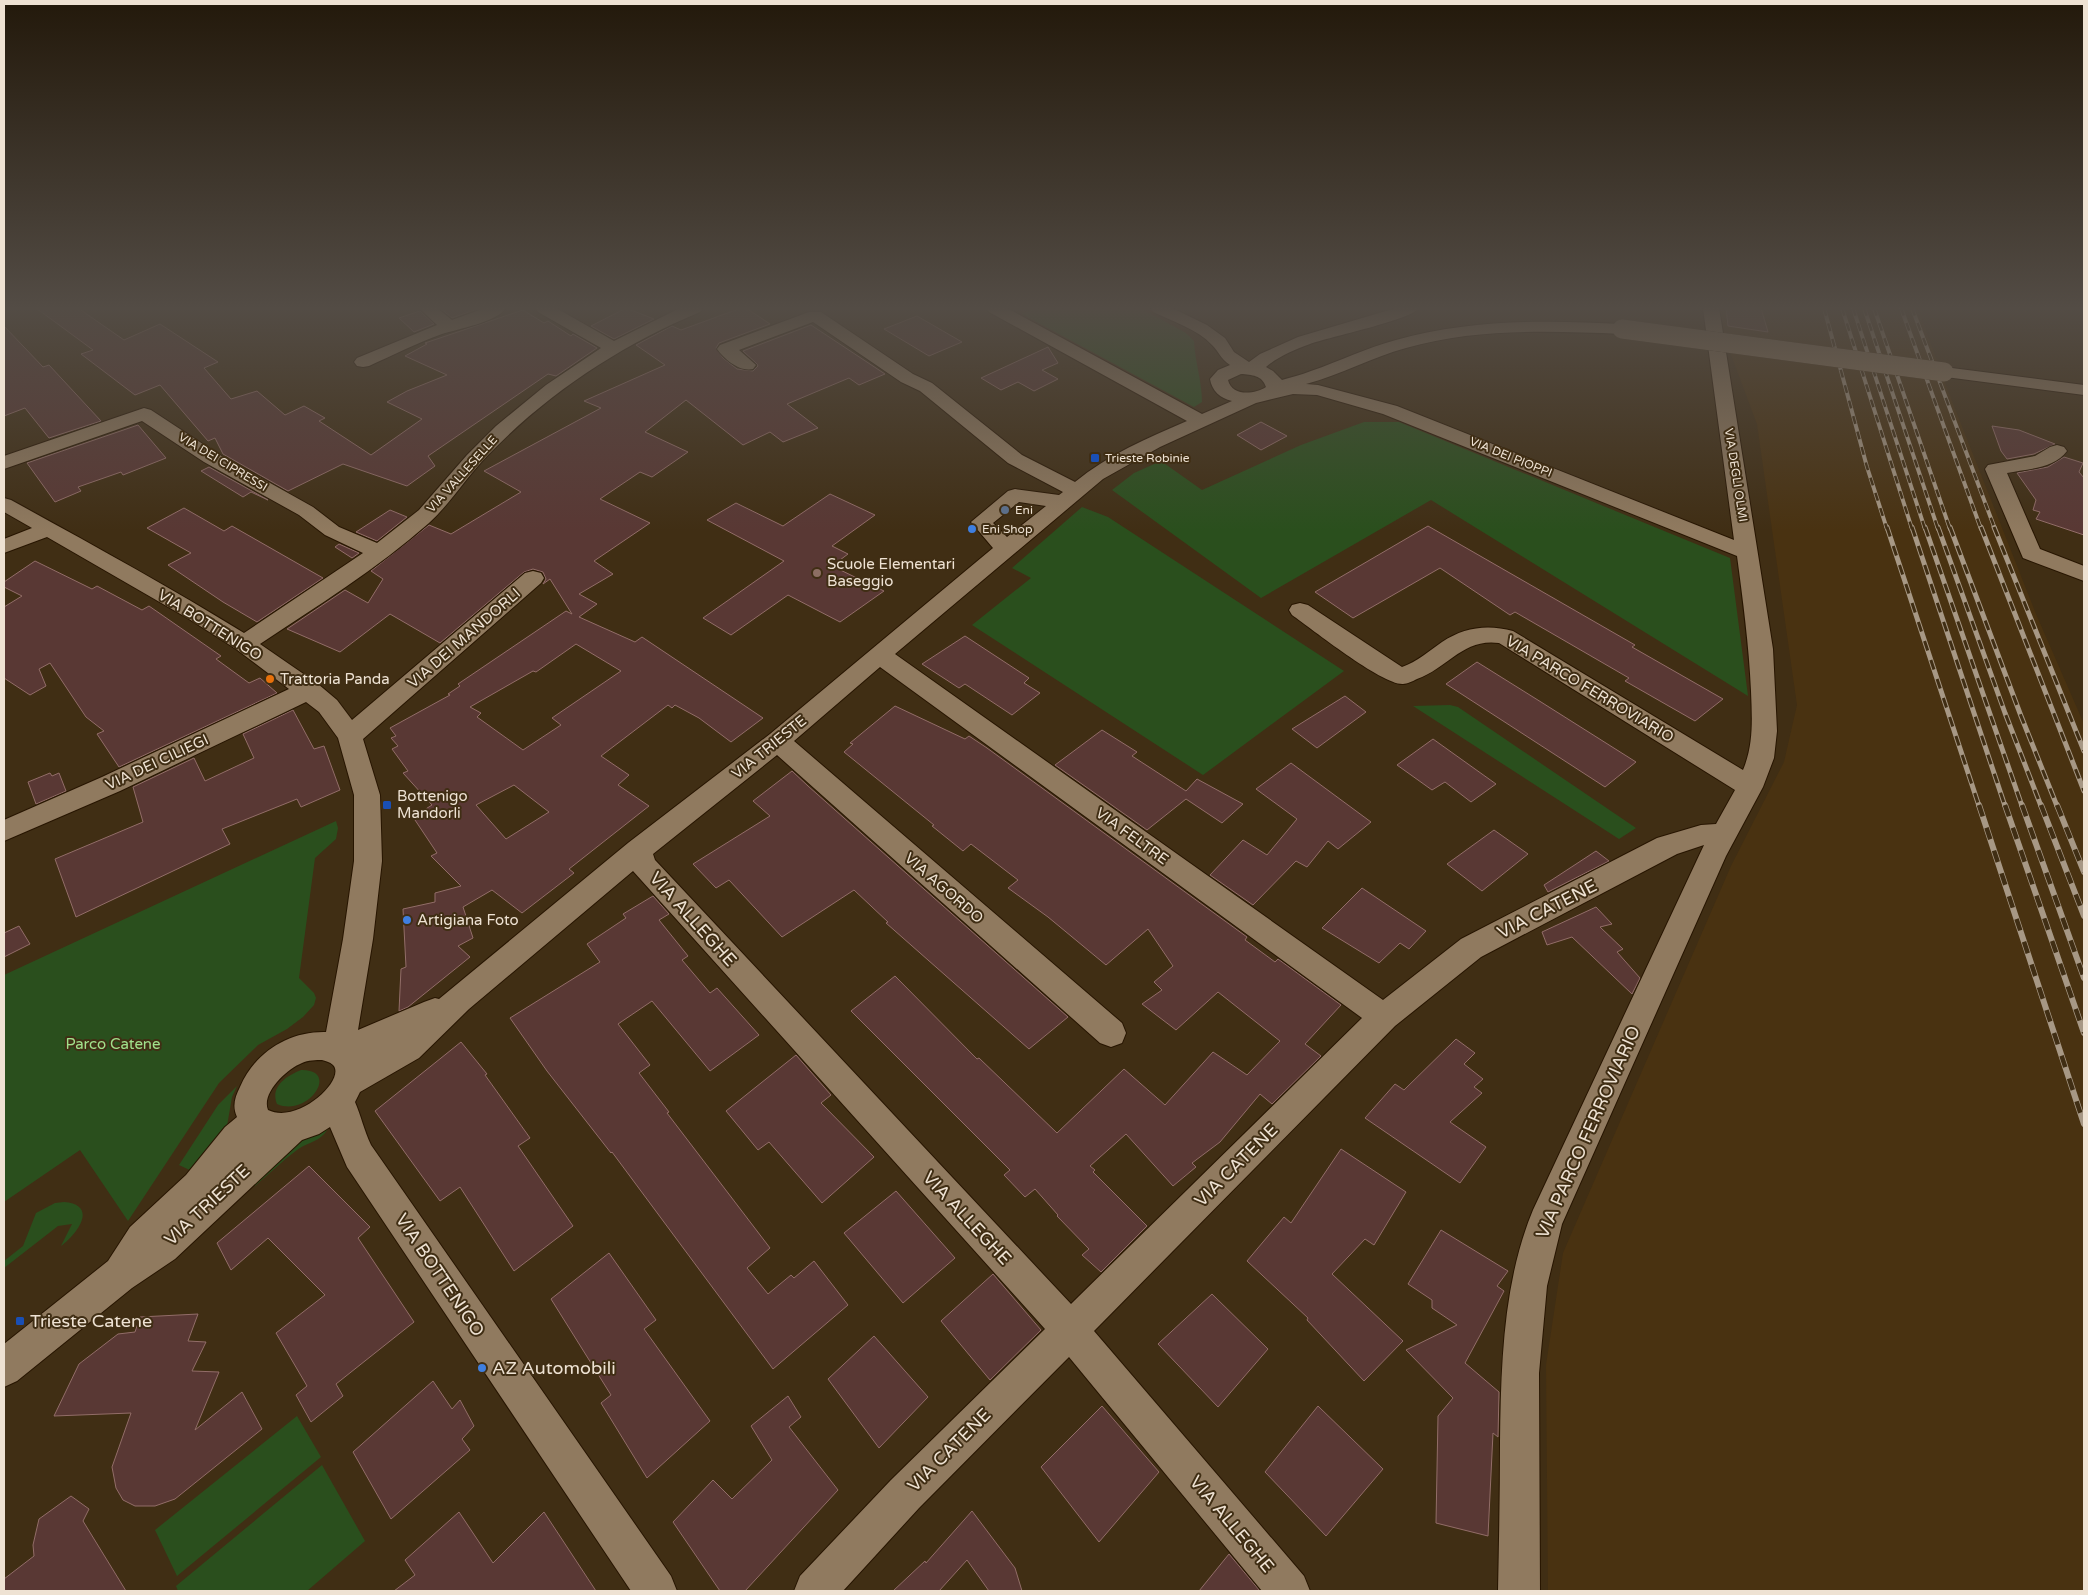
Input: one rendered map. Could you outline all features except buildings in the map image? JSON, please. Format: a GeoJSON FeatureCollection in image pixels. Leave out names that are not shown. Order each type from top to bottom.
{"type":"FeatureCollection","features":[{"type":"Feature","properties":{"kind":"street","name":"VIA VALLESELLE"},"geometry":{"type":"LineString","coordinates":[[244,644],[379,552],[426,514],[481,451],[516,418],[566,382]]}},
{"type":"Feature","properties":{"kind":"street"},"geometry":{"type":"LineString","coordinates":[[916,382],[926,387],[1015,459],[1070,497]]}},
{"type":"Feature","properties":{"kind":"street"},"geometry":{"type":"LineString","coordinates":[[1131,382],[1201,421]]}},
{"type":"Feature","properties":{"kind":"street"},"geometry":{"type":"LineString","coordinates":[[1221,383],[1234,396],[1258,382]]}},
{"type":"Feature","properties":{"kind":"street","name":"VIA TRIESTE"},"geometry":{"type":"LineString","coordinates":[[343,1092],[408,1048],[458,1000],[638,851],[779,740],[1006,549],[1113,463],[1201,421],[1227,412],[1259,382]]}},
{"type":"Feature","properties":{"kind":"street","name":"VIA DEI PIOPPI"},"geometry":{"type":"LineString","coordinates":[[1267,382],[1293,389],[1318,390],[1390,410],[1748,553]]}},
{"type":"Feature","properties":{"kind":"street","name":"VIA DEGLI OLMI"},"geometry":{"type":"LineString","coordinates":[[1722,382],[1748,553]]}},
{"type":"Feature","properties":{"kind":"street","name":"VIA TRIESTE"},"geometry":{"type":"LineString","coordinates":[[2027,382],[2084,390]]}},
{"type":"Feature","properties":{"kind":"street","name":"VIA TRIESTE"},"geometry":{"type":"LineString","coordinates":[[1201,421],[1219,397],[1221,383]]}},
{"type":"Feature","properties":{"kind":"street","name":"VIA DEI CIPRESSI"},"geometry":{"type":"LineString","coordinates":[[4,463],[144,414],[211,458],[306,511],[332,531],[379,552]]}},
{"type":"Feature","properties":{"kind":"street"},"geometry":{"type":"LineString","coordinates":[[2058,451],[2041,461],[1995,469],[2031,552],[2084,574]]}},
{"type":"Feature","properties":{"kind":"street"},"geometry":{"type":"LineString","coordinates":[[1006,549],[981,522],[1015,495],[1070,497]]}},
{"type":"Feature","properties":{"kind":"street","name":"VIA BOTTENIGO"},"geometry":{"type":"LineString","coordinates":[[4,504],[197,614],[244,644],[309,690],[328,706],[350,736],[367,795],[368,861],[358,939],[342,1034],[327,1049]]}},
{"type":"Feature","properties":{"kind":"street"},"geometry":{"type":"LineString","coordinates":[[4,547],[49,529]]}},
{"type":"Feature","properties":{"kind":"street","name":"VIA PARCO FERROVIARIO"},"geometry":{"type":"LineString","coordinates":[[1520,1591],[1520,1374],[1528,1286],[1545,1222],[1708,864],[1750,787],[1761,758],[1765,731],[1761,649],[1748,553]]}},
{"type":"Feature","properties":{"kind":"street","name":"VIA DEI MANDORLI"},"geometry":{"type":"LineString","coordinates":[[350,736],[533,578]]}},
{"type":"Feature","properties":{"kind":"street","name":"VIA PARCO FERROVIARIO"},"geometry":{"type":"LineString","coordinates":[[1300,610],[1389,671],[1402,676],[1418,670],[1461,639],[1470,635],[1490,632],[1505,636],[1750,787]]}},
{"type":"Feature","properties":{"kind":"street","name":"VIA FELTRE"},"geometry":{"type":"LineString","coordinates":[[881,653],[889,662],[1384,1017]]}},
{"type":"Feature","properties":{"kind":"street","name":"VIA DEI CILIEGI"},"geometry":{"type":"LineString","coordinates":[[4,831],[111,784],[309,690]]}},
{"type":"Feature","properties":{"kind":"street","name":"VIA AGORDO"},"geometry":{"type":"LineString","coordinates":[[779,740],[790,753],[1111,1034]]}},
{"type":"Feature","properties":{"kind":"street","name":"VIA CATENE"},"geometry":{"type":"LineString","coordinates":[[815,1591],[905,1494],[1384,1017],[1471,948],[1667,846],[1701,834],[1724,834]]}},
{"type":"Feature","properties":{"kind":"street","name":"VIA ALLEGHE"},"geometry":{"type":"LineString","coordinates":[[638,851],[644,866],[1070,1330],[1289,1591]]}},
{"type":"Feature","properties":{"kind":"street","name":"VIA TRIESTE"},"geometry":{"type":"LineString","coordinates":[[327,1049],[395,1030],[458,1000]]}},
{"type":"Feature","properties":{"kind":"street"},"geometry":{"type":"LineString","coordinates":[[327,1049],[349,1062],[350,1074],[343,1092],[321,1116],[291,1129],[276,1130],[264,1126],[256,1120],[252,1113],[252,1096],[260,1078],[276,1062],[296,1050],[327,1049]]}},
{"type":"Feature","properties":{"kind":"street","name":"VIA BOTTENIGO"},"geometry":{"type":"LineString","coordinates":[[343,1092],[345,1125],[359,1156],[656,1591]]}},
{"type":"Feature","properties":{"kind":"street","name":"VIA TRIESTE"},"geometry":{"type":"LineString","coordinates":[[119,1275],[142,1239],[198,1187],[237,1138],[256,1120]]}},
{"type":"Feature","properties":{"kind":"street","name":"VIA TRIESTE"},"geometry":{"type":"LineString","coordinates":[[4,1368],[119,1275],[163,1247],[291,1129]]}},
{"type":"Feature","properties":{"kind":"shaded area"},"geometry":{"type":"Polygon","coordinates":[[[1741,382],[1945,382],[2036,614],[2084,724],[2084,1591],[1548,1591],[1546,1365],[1563,1253],[1731,866],[1784,762],[1797,705],[1757,424],[1741,382]]]}},
{"type":"Feature","properties":{"kind":"green space"},"geometry":{"type":"Polygon","coordinates":[[[1149,382],[1200,382],[1202,402],[1194,407],[1149,382]]]}},
{"type":"Feature","properties":{"kind":"green space"},"geometry":{"type":"Polygon","coordinates":[[[1364,422],[1399,422],[1730,558],[1748,696],[1431,500],[1261,598],[1112,490],[1134,473],[1161,461],[1202,490],[1301,445],[1364,422]]]}},
{"type":"Feature","properties":{"kind":"green space"},"geometry":{"type":"Polygon","coordinates":[[[1082,507],[1108,517],[1344,671],[1203,775],[972,625],[1031,578],[1012,568],[1082,507]]]}},
{"type":"Feature","properties":{"kind":"green space"},"geometry":{"type":"Polygon","coordinates":[[[1450,705],[1458,707],[1636,828],[1619,839],[1413,706],[1450,705]]]}},
{"type":"Feature","properties":{"kind":"green space","name":"Parco Catene"},"geometry":{"type":"Polygon","coordinates":[[[336,821],[338,828],[336,839],[315,858],[299,978],[314,993],[316,998],[314,1005],[303,1017],[287,1029],[258,1045],[219,1083],[128,1221],[80,1150],[4,1202],[4,975],[336,821]]]}},
{"type":"Feature","properties":{"kind":"green space"},"geometry":{"type":"Polygon","coordinates":[[[301,1070],[313,1072],[318,1077],[319,1084],[316,1092],[309,1099],[299,1104],[289,1107],[277,1104],[275,1098],[278,1087],[290,1075],[301,1070]]]}},
{"type":"Feature","properties":{"kind":"green space"},"geometry":{"type":"Polygon","coordinates":[[[237,1086],[232,1097],[227,1126],[198,1174],[179,1165],[218,1105],[237,1086]]]}},
{"type":"Feature","properties":{"kind":"green space"},"geometry":{"type":"Polygon","coordinates":[[[330,1125],[323,1135],[297,1150],[255,1186],[248,1178],[285,1149],[330,1125]]]}},
{"type":"Feature","properties":{"kind":"green space"},"geometry":{"type":"Polygon","coordinates":[[[55,1203],[75,1204],[81,1208],[83,1214],[78,1228],[67,1241],[61,1246],[72,1224],[58,1226],[4,1268],[4,1261],[23,1246],[36,1213],[55,1203]]]}},
{"type":"Feature","properties":{"kind":"green space"},"geometry":{"type":"Polygon","coordinates":[[[297,1416],[321,1457],[177,1576],[155,1530],[297,1416]]]}},
{"type":"Feature","properties":{"kind":"green space"},"geometry":{"type":"Polygon","coordinates":[[[322,1465],[365,1541],[307,1591],[178,1591],[176,1586],[322,1465]]]}},
{"type":"Feature","properties":{"kind":"railway"},"geometry":{"type":"LineString","coordinates":[[1844,382],[1867,467],[1887,529]]}},
{"type":"Feature","properties":{"kind":"railway"},"geometry":{"type":"LineString","coordinates":[[1866,382],[1912,529]]}},
{"type":"Feature","properties":{"kind":"railway"},"geometry":{"type":"LineString","coordinates":[[1877,382],[1925,529]]}},
{"type":"Feature","properties":{"kind":"railway"},"geometry":{"type":"LineString","coordinates":[[1889,382],[1938,529]]}},
{"type":"Feature","properties":{"kind":"railway"},"geometry":{"type":"LineString","coordinates":[[1900,382],[1950,529]]}},
{"type":"Feature","properties":{"kind":"railway"},"geometry":{"type":"LineString","coordinates":[[1928,382],[1981,529]]}},
{"type":"Feature","properties":{"kind":"railway"},"geometry":{"type":"LineString","coordinates":[[1940,382],[1995,529]]}},
{"type":"Feature","properties":{"kind":"railway"},"geometry":{"type":"LineString","coordinates":[[1887,527],[1979,806]]}},
{"type":"Feature","properties":{"kind":"railway"},"geometry":{"type":"LineString","coordinates":[[1912,527],[2005,806]]}},
{"type":"Feature","properties":{"kind":"railway"},"geometry":{"type":"LineString","coordinates":[[1925,527],[2022,806]]}},
{"type":"Feature","properties":{"kind":"railway"},"geometry":{"type":"LineString","coordinates":[[1938,527],[2005,713],[2041,806]]}},
{"type":"Feature","properties":{"kind":"railway"},"geometry":{"type":"LineString","coordinates":[[1950,527],[2057,806]]}},
{"type":"Feature","properties":{"kind":"railway"},"geometry":{"type":"LineString","coordinates":[[1981,527],[2084,791]]}},
{"type":"Feature","properties":{"kind":"railway"},"geometry":{"type":"LineString","coordinates":[[1994,527],[2084,751]]}},
{"type":"Feature","properties":{"kind":"railway"},"geometry":{"type":"LineString","coordinates":[[1979,805],[2084,1124]]}},
{"type":"Feature","properties":{"kind":"railway"},"geometry":{"type":"LineString","coordinates":[[2005,805],[2084,1033]]}},
{"type":"Feature","properties":{"kind":"railway"},"geometry":{"type":"LineString","coordinates":[[2022,805],[2084,978]]}},
{"type":"Feature","properties":{"kind":"railway"},"geometry":{"type":"LineString","coordinates":[[2041,805],[2084,916]]}},
{"type":"Feature","properties":{"kind":"railway"},"geometry":{"type":"LineString","coordinates":[[2057,805],[2084,872]]}},
{"type":"Feature","properties":{"kind":"place","name":"Trieste Robinie"},"geometry":{"type":"Point","coordinates":[1095,458]}},
{"type":"Feature","properties":{"kind":"place","name":"Eni"},"geometry":{"type":"Point","coordinates":[1005,510]}},
{"type":"Feature","properties":{"kind":"place","name":"Eni Shop"},"geometry":{"type":"Point","coordinates":[972,529]}},
{"type":"Feature","properties":{"kind":"place","name":"Scuole Elementari Baseggio"},"geometry":{"type":"Point","coordinates":[817,573]}},
{"type":"Feature","properties":{"kind":"place","name":"Trattoria Panda"},"geometry":{"type":"Point","coordinates":[270,679]}},
{"type":"Feature","properties":{"kind":"place","name":"Bottenigo Mandorli"},"geometry":{"type":"Point","coordinates":[387,805]}},
{"type":"Feature","properties":{"kind":"place","name":"Artigiana Foto"},"geometry":{"type":"Point","coordinates":[407,920]}},
{"type":"Feature","properties":{"kind":"place","name":"Trieste Catene"},"geometry":{"type":"Point","coordinates":[20,1321]}},
{"type":"Feature","properties":{"kind":"place","name":"AZ Automobili"},"geometry":{"type":"Point","coordinates":[482,1368]}}]}
